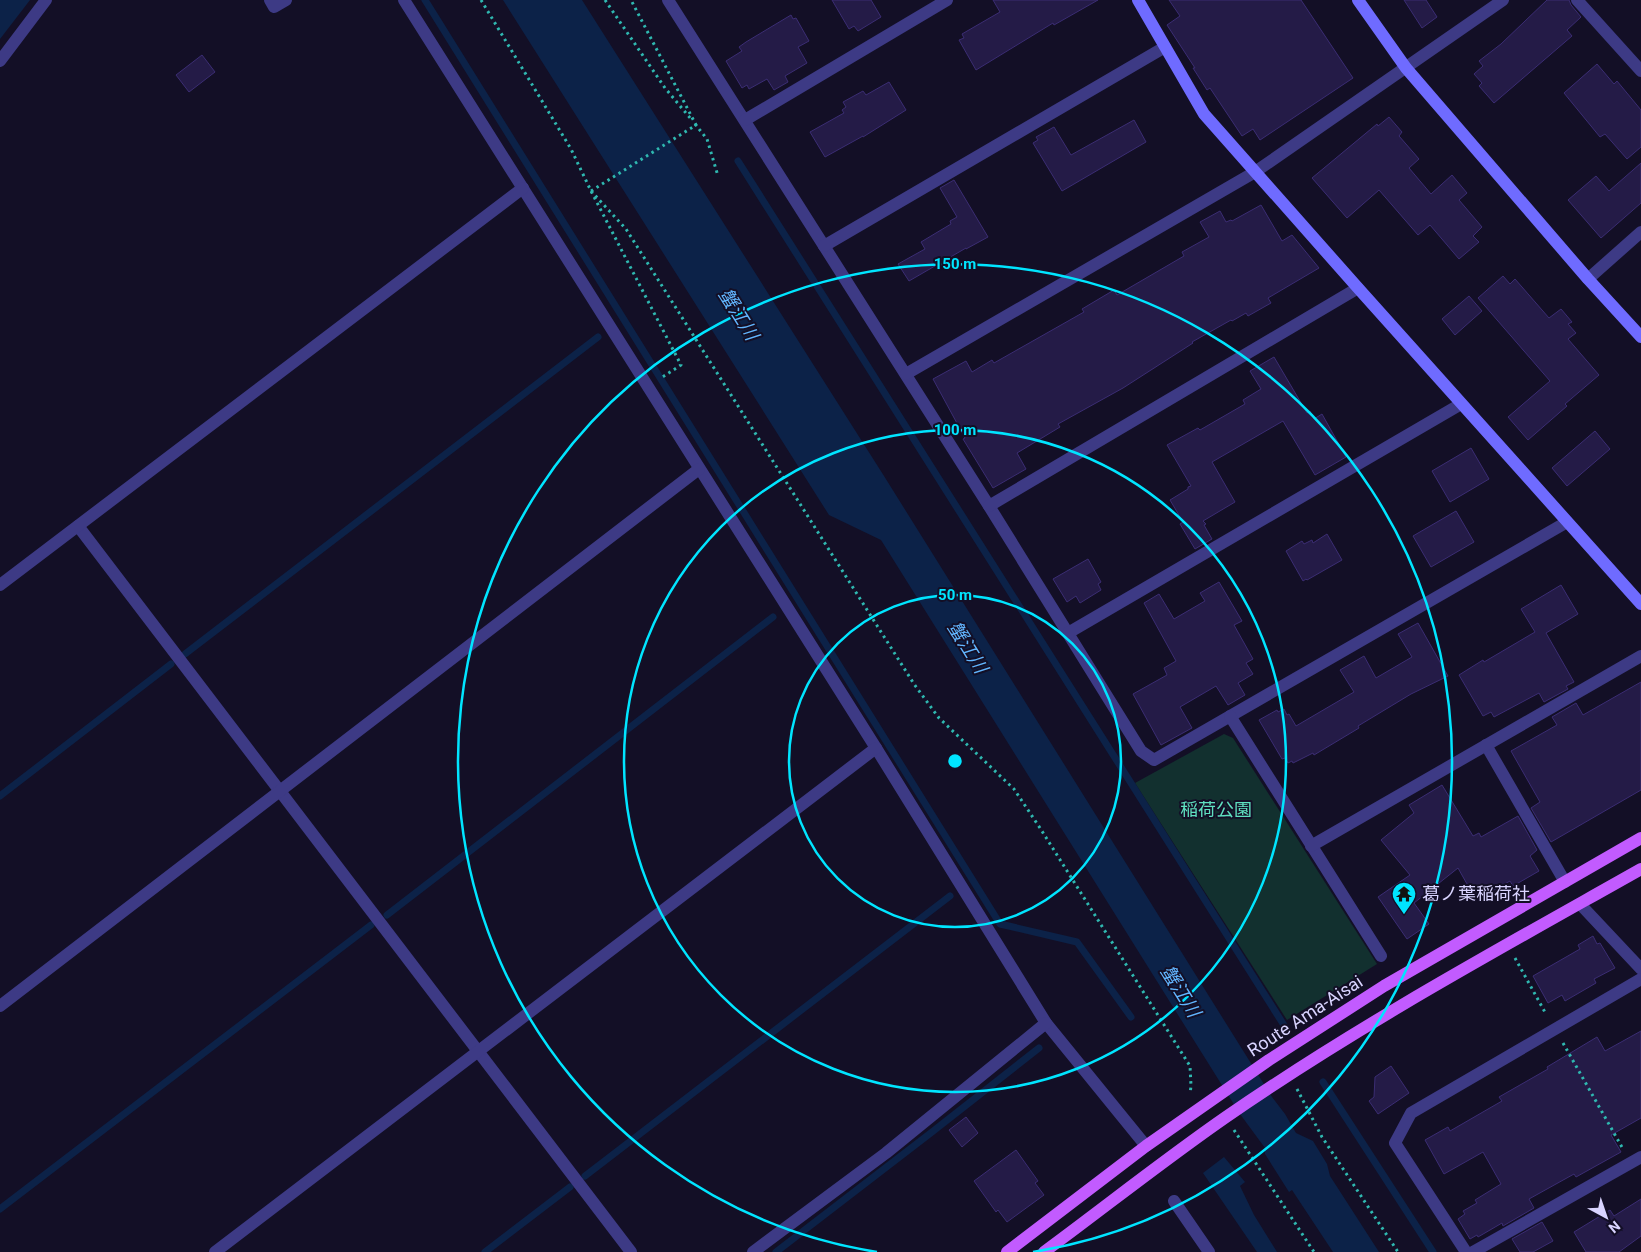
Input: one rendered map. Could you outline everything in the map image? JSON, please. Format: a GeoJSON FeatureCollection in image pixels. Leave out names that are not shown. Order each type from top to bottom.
{"type":"FeatureCollection","features":[{"type":"Feature","properties":{"kind":"main road","name":"Route Ama-Aisai"},"geometry":{"type":"LineString","coordinates":[[1006,1252],[1146,1146],[1269,1060],[1384,986],[1641,838]]}},
{"type":"Feature","properties":{"kind":"main road"},"geometry":{"type":"LineString","coordinates":[[1044,1252],[1225,1117],[1286,1077],[1399,1006],[1641,869]]}},
{"type":"Feature","properties":{"kind":"street"},"geometry":{"type":"LineString","coordinates":[[0,61],[46,0]]}},
{"type":"Feature","properties":{"kind":"street"},"geometry":{"type":"LineString","coordinates":[[270,0],[274,7],[286,0]]}},
{"type":"Feature","properties":{"kind":"street"},"geometry":{"type":"LineString","coordinates":[[404,0],[876,748],[1046,1023],[1146,1146]]}},
{"type":"Feature","properties":{"kind":"street"},"geometry":{"type":"LineString","coordinates":[[668,0],[906,374],[1141,751],[1154,760],[1567,522]]}},
{"type":"Feature","properties":{"kind":"street"},"geometry":{"type":"LineString","coordinates":[[745,120],[947,0]]}},
{"type":"Feature","properties":{"kind":"street"},"geometry":{"type":"LineString","coordinates":[[1138,0],[1204,114],[1641,604]]}},
{"type":"Feature","properties":{"kind":"street"},"geometry":{"type":"LineString","coordinates":[[1358,0],[1406,68],[1588,279],[1641,337]]}},
{"type":"Feature","properties":{"kind":"street"},"geometry":{"type":"LineString","coordinates":[[906,374],[1255,172],[1504,0]]}},
{"type":"Feature","properties":{"kind":"street"},"geometry":{"type":"LineString","coordinates":[[1577,0],[1641,71]]}},
{"type":"Feature","properties":{"kind":"street"},"geometry":{"type":"LineString","coordinates":[[824,246],[1165,47]]}},
{"type":"Feature","properties":{"kind":"street"},"geometry":{"type":"LineString","coordinates":[[0,585],[523,188]]}},
{"type":"Feature","properties":{"kind":"street"},"geometry":{"type":"LineString","coordinates":[[1588,279],[1641,232]]}},
{"type":"Feature","properties":{"kind":"street"},"geometry":{"type":"LineString","coordinates":[[989,506],[1358,288]]}},
{"type":"Feature","properties":{"kind":"street"},"geometry":{"type":"LineString","coordinates":[[1068,633],[1461,404]]}},
{"type":"Feature","properties":{"kind":"street"},"geometry":{"type":"LineString","coordinates":[[0,1006],[699,468]]}},
{"type":"Feature","properties":{"kind":"street"},"geometry":{"type":"LineString","coordinates":[[78,526],[631,1252]]}},
{"type":"Feature","properties":{"kind":"street"},"geometry":{"type":"LineString","coordinates":[[1311,846],[1641,656]]}},
{"type":"Feature","properties":{"kind":"street"},"geometry":{"type":"LineString","coordinates":[[1230,716],[1381,956]]}},
{"type":"Feature","properties":{"kind":"street"},"geometry":{"type":"LineString","coordinates":[[1486,745],[1565,882]]}},
{"type":"Feature","properties":{"kind":"street"},"geometry":{"type":"LineString","coordinates":[[215,1252],[876,748]]}},
{"type":"Feature","properties":{"kind":"street"},"geometry":{"type":"LineString","coordinates":[[1580,904],[1641,969]]}},
{"type":"Feature","properties":{"kind":"street"},"geometry":{"type":"LineString","coordinates":[[1466,1252],[1395,1143],[1411,1113],[1641,979]]}},
{"type":"Feature","properties":{"kind":"street"},"geometry":{"type":"LineString","coordinates":[[753,1252],[886,1153],[1046,1023]]}},
{"type":"Feature","properties":{"kind":"street"},"geometry":{"type":"LineString","coordinates":[[1472,1252],[1636,1159]]}},
{"type":"Feature","properties":{"kind":"street"},"geometry":{"type":"LineString","coordinates":[[1174,1201],[1209,1252]]}},
{"type":"Feature","properties":{"kind":"path"},"geometry":{"type":"LineString","coordinates":[[480,0],[571,149],[681,365],[672,370]]}},
{"type":"Feature","properties":{"kind":"path"},"geometry":{"type":"LineString","coordinates":[[605,0],[665,88],[706,139],[718,176]]}},
{"type":"Feature","properties":{"kind":"path"},"geometry":{"type":"LineString","coordinates":[[631,0],[696,125]]}},
{"type":"Feature","properties":{"kind":"path"},"geometry":{"type":"LineString","coordinates":[[591,191],[696,125]]}},
{"type":"Feature","properties":{"kind":"path"},"geometry":{"type":"LineString","coordinates":[[591,191],[626,229],[914,684],[939,718],[1014,789],[1040,828],[1190,1066],[1191,1086],[1189,1100],[1195,1111]]}},
{"type":"Feature","properties":{"kind":"path"},"geometry":{"type":"LineString","coordinates":[[1507,945],[1555,1029],[1636,1159]]}},
{"type":"Feature","properties":{"kind":"path"},"geometry":{"type":"LineString","coordinates":[[1286,1077],[1322,1137],[1398,1252]]}},
{"type":"Feature","properties":{"kind":"path"},"geometry":{"type":"LineString","coordinates":[[1225,1117],[1314,1252]]}},
{"type":"Feature","properties":{"kind":"green space","name":"稲荷公園"},"geometry":{"type":"Polygon","coordinates":[[[1224,734],[1233,738],[1377,964],[1287,1020],[1135,783],[1224,734]]]}},
{"type":"Feature","properties":{"kind":"water"},"geometry":{"type":"Polygon","coordinates":[[[0,0],[30,0],[0,39],[0,0]]]}},
{"type":"Feature","properties":{"kind":"water","name":"蟹江川"},"geometry":{"type":"Polygon","coordinates":[[[503,0],[582,0],[884,476],[1272,1097],[1296,1133],[1313,1141],[1327,1164],[1330,1176],[1379,1252],[1333,1252],[1292,1190],[1289,1192],[1265,1154],[1265,1148],[1240,1114],[881,540],[829,515],[503,0]]]}},
{"type":"Feature","properties":{"kind":"water"},"geometry":{"type":"Polygon","coordinates":[[[1224,1157],[1245,1182],[1240,1186],[1254,1215],[1277,1252],[1257,1252],[1203,1173],[1224,1157]]]}},
{"type":"Feature","properties":{"kind":"building"},"geometry":{"type":"Polygon","coordinates":[[[832,0],[871,0],[881,17],[858,31],[854,26],[849,29],[832,0]]]}},
{"type":"Feature","properties":{"kind":"building"},"geometry":{"type":"Polygon","coordinates":[[[993,0],[1098,0],[1054,25],[1053,23],[976,70],[959,40],[964,38],[962,34],[1000,12],[993,0]]]}},
{"type":"Feature","properties":{"kind":"building"},"geometry":{"type":"Polygon","coordinates":[[[1169,0],[1301,0],[1353,78],[1260,140],[1253,129],[1242,136],[1210,88],[1207,90],[1167,25],[1180,16],[1169,0]]]}},
{"type":"Feature","properties":{"kind":"building"},"geometry":{"type":"Polygon","coordinates":[[[1404,0],[1426,0],[1437,17],[1422,28],[1404,0]]]}},
{"type":"Feature","properties":{"kind":"building"},"geometry":{"type":"Polygon","coordinates":[[[1547,0],[1569,0],[1581,17],[1567,30],[1572,36],[1494,103],[1479,86],[1482,83],[1474,74],[1483,66],[1479,61],[1501,44],[1547,0]]]}},
{"type":"Feature","properties":{"kind":"building"},"geometry":{"type":"Polygon","coordinates":[[[791,15],[793,19],[796,18],[809,41],[798,47],[807,63],[785,76],[788,82],[774,90],[767,79],[749,89],[747,85],[742,88],[726,61],[742,51],[739,47],[746,42],[791,15]]]}},
{"type":"Feature","properties":{"kind":"building"},"geometry":{"type":"Polygon","coordinates":[[[202,55],[215,72],[189,92],[176,75],[202,55]]]}},
{"type":"Feature","properties":{"kind":"building"},"geometry":{"type":"Polygon","coordinates":[[[1597,64],[1614,84],[1617,81],[1641,110],[1641,147],[1627,159],[1605,134],[1600,137],[1564,93],[1597,64]]]}},
{"type":"Feature","properties":{"kind":"building"},"geometry":{"type":"Polygon","coordinates":[[[889,82],[906,110],[863,137],[825,157],[810,132],[844,113],[842,110],[846,107],[843,102],[863,91],[866,95],[889,82]]]}},
{"type":"Feature","properties":{"kind":"building"},"geometry":{"type":"Polygon","coordinates":[[[1389,117],[1402,132],[1399,136],[1419,159],[1409,168],[1431,194],[1452,175],[1467,193],[1459,200],[1482,227],[1473,236],[1479,242],[1459,259],[1430,225],[1418,235],[1379,190],[1347,218],[1312,178],[1377,124],[1378,126],[1389,117]]]}},
{"type":"Feature","properties":{"kind":"building"},"geometry":{"type":"Polygon","coordinates":[[[1134,120],[1146,142],[1062,191],[1033,143],[1038,140],[1036,137],[1054,127],[1071,155],[1134,120]]]}},
{"type":"Feature","properties":{"kind":"building"},"geometry":{"type":"Polygon","coordinates":[[[1641,163],[1641,203],[1601,238],[1568,200],[1596,176],[1609,191],[1641,163]]]}},
{"type":"Feature","properties":{"kind":"building"},"geometry":{"type":"Polygon","coordinates":[[[954,180],[988,237],[909,281],[898,264],[925,249],[921,242],[951,224],[950,221],[957,217],[940,188],[954,180]]]}},
{"type":"Feature","properties":{"kind":"building"},"geometry":{"type":"Polygon","coordinates":[[[1261,205],[1282,241],[1292,235],[1319,268],[1268,298],[1271,303],[1248,316],[1246,313],[1231,320],[1192,342],[1123,388],[1058,424],[1060,427],[1017,453],[1026,469],[993,488],[963,439],[965,438],[933,379],[966,361],[972,372],[992,360],[994,363],[1084,312],[1082,309],[1114,290],[1117,295],[1184,256],[1182,252],[1209,237],[1200,222],[1220,211],[1226,222],[1232,221],[1261,205]]]}},
{"type":"Feature","properties":{"kind":"building"},"geometry":{"type":"Polygon","coordinates":[[[1503,276],[1510,284],[1515,279],[1549,318],[1561,309],[1572,322],[1568,324],[1576,333],[1568,339],[1599,375],[1565,404],[1567,406],[1528,440],[1508,417],[1550,381],[1478,298],[1503,276]]]}},
{"type":"Feature","properties":{"kind":"building"},"geometry":{"type":"Polygon","coordinates":[[[1469,296],[1482,311],[1455,335],[1442,319],[1469,296]]]}},
{"type":"Feature","properties":{"kind":"building"},"geometry":{"type":"Polygon","coordinates":[[[1274,357],[1307,413],[1310,411],[1314,419],[1322,414],[1346,457],[1315,475],[1283,421],[1212,462],[1235,502],[1203,521],[1212,539],[1195,549],[1180,524],[1183,522],[1170,500],[1191,486],[1167,445],[1198,428],[1200,430],[1245,404],[1243,400],[1261,389],[1250,371],[1274,357]]]}},
{"type":"Feature","properties":{"kind":"building"},"geometry":{"type":"Polygon","coordinates":[[[1595,431],[1610,449],[1567,486],[1552,468],[1595,431]]]}},
{"type":"Feature","properties":{"kind":"building"},"geometry":{"type":"Polygon","coordinates":[[[1471,448],[1489,479],[1450,502],[1432,471],[1471,448]]]}},
{"type":"Feature","properties":{"kind":"building"},"geometry":{"type":"Polygon","coordinates":[[[1456,511],[1474,542],[1431,567],[1413,536],[1456,511]]]}},
{"type":"Feature","properties":{"kind":"building"},"geometry":{"type":"Polygon","coordinates":[[[1327,534],[1342,560],[1303,581],[1286,551],[1302,541],[1304,544],[1312,540],[1313,543],[1327,534]]]}},
{"type":"Feature","properties":{"kind":"building"},"geometry":{"type":"Polygon","coordinates":[[[1088,559],[1101,582],[1098,584],[1101,590],[1080,603],[1076,596],[1067,602],[1053,579],[1088,559]]]}},
{"type":"Feature","properties":{"kind":"building"},"geometry":{"type":"Polygon","coordinates":[[[1219,582],[1242,621],[1234,625],[1253,659],[1246,663],[1253,674],[1238,683],[1245,695],[1228,705],[1216,686],[1180,707],[1192,728],[1161,745],[1133,694],[1167,675],[1164,668],[1176,661],[1144,603],[1159,594],[1174,619],[1205,601],[1200,593],[1219,582]]]}},
{"type":"Feature","properties":{"kind":"building"},"geometry":{"type":"Polygon","coordinates":[[[1561,585],[1578,614],[1546,633],[1574,682],[1566,686],[1568,689],[1544,702],[1539,693],[1494,717],[1491,712],[1483,716],[1459,675],[1535,632],[1521,609],[1561,585]]]}},
{"type":"Feature","properties":{"kind":"building"},"geometry":{"type":"Polygon","coordinates":[[[1418,623],[1448,676],[1411,694],[1314,755],[1313,753],[1293,763],[1292,761],[1288,763],[1285,758],[1282,759],[1259,720],[1277,710],[1278,712],[1284,709],[1296,726],[1354,692],[1340,670],[1364,656],[1376,678],[1412,657],[1398,634],[1418,623]]]}},
{"type":"Feature","properties":{"kind":"building"},"geometry":{"type":"Polygon","coordinates":[[[1641,682],[1641,790],[1551,842],[1531,808],[1540,802],[1511,751],[1557,725],[1552,717],[1576,703],[1583,715],[1641,682]]]}},
{"type":"Feature","properties":{"kind":"building"},"geometry":{"type":"Polygon","coordinates":[[[1442,785],[1473,836],[1479,833],[1481,837],[1518,816],[1537,850],[1530,856],[1539,871],[1513,886],[1510,881],[1476,900],[1458,868],[1414,903],[1429,924],[1407,939],[1378,897],[1410,875],[1381,840],[1414,813],[1409,805],[1442,785]]]}},
{"type":"Feature","properties":{"kind":"building"},"geometry":{"type":"Polygon","coordinates":[[[1593,936],[1597,944],[1600,943],[1615,968],[1594,979],[1596,983],[1565,1001],[1562,995],[1548,1003],[1533,976],[1580,949],[1578,945],[1593,936]]]}},
{"type":"Feature","properties":{"kind":"building"},"geometry":{"type":"Polygon","coordinates":[[[1641,1031],[1641,1118],[1611,1135],[1621,1152],[1576,1177],[1574,1174],[1529,1199],[1534,1208],[1503,1226],[1502,1223],[1478,1237],[1477,1235],[1470,1239],[1458,1219],[1465,1214],[1463,1211],[1477,1203],[1475,1200],[1501,1184],[1483,1152],[1444,1174],[1425,1140],[1448,1127],[1450,1131],[1502,1101],[1499,1097],[1548,1069],[1547,1067],[1597,1037],[1605,1051],[1641,1031]]]}},
{"type":"Feature","properties":{"kind":"building"},"geometry":{"type":"Polygon","coordinates":[[[1391,1066],[1409,1093],[1378,1114],[1369,1101],[1374,1097],[1375,1077],[1391,1066]]]}},
{"type":"Feature","properties":{"kind":"building"},"geometry":{"type":"Polygon","coordinates":[[[966,1117],[978,1133],[962,1147],[949,1130],[966,1117]]]}},
{"type":"Feature","properties":{"kind":"building"},"geometry":{"type":"Polygon","coordinates":[[[1016,1150],[1038,1181],[1035,1183],[1044,1195],[1007,1222],[998,1210],[996,1212],[974,1181],[1016,1150]]]}},
{"type":"Feature","properties":{"kind":"building"},"geometry":{"type":"Polygon","coordinates":[[[1641,1199],[1641,1236],[1619,1252],[1586,1252],[1574,1232],[1610,1210],[1614,1216],[1641,1199]]]}},
{"type":"Feature","properties":{"kind":"building"},"geometry":{"type":"Polygon","coordinates":[[[1542,1222],[1553,1241],[1533,1252],[1520,1252],[1512,1239],[1542,1222]]]}},
{"type":"Feature","properties":{"kind":"waterway"},"geometry":{"type":"LineString","coordinates":[[425,0],[1000,924],[1077,942],[1131,1017]]}},
{"type":"Feature","properties":{"kind":"waterway"},"geometry":{"type":"LineString","coordinates":[[738,161],[1287,1030]]}},
{"type":"Feature","properties":{"kind":"waterway"},"geometry":{"type":"LineString","coordinates":[[185,654],[598,337]]}},
{"type":"Feature","properties":{"kind":"waterway"},"geometry":{"type":"LineString","coordinates":[[387,915],[773,617]]}},
{"type":"Feature","properties":{"kind":"waterway"},"geometry":{"type":"LineString","coordinates":[[0,796],[171,664]]}},
{"type":"Feature","properties":{"kind":"waterway"},"geometry":{"type":"LineString","coordinates":[[585,1176],[950,896]]}},
{"type":"Feature","properties":{"kind":"waterway"},"geometry":{"type":"LineString","coordinates":[[0,1209],[371,925]]}},
{"type":"Feature","properties":{"kind":"waterway"},"geometry":{"type":"LineString","coordinates":[[776,1252],[1039,1048]]}},
{"type":"Feature","properties":{"kind":"waterway"},"geometry":{"type":"LineString","coordinates":[[1323,1082],[1433,1252]]}},
{"type":"Feature","properties":{"kind":"waterway"},"geometry":{"type":"LineString","coordinates":[[485,1252],[570,1187]]}},
{"type":"Feature","properties":{"kind":"place","name":"葛ノ葉稲荷社"},"geometry":{"type":"Point","coordinates":[1404,915]}}]}
